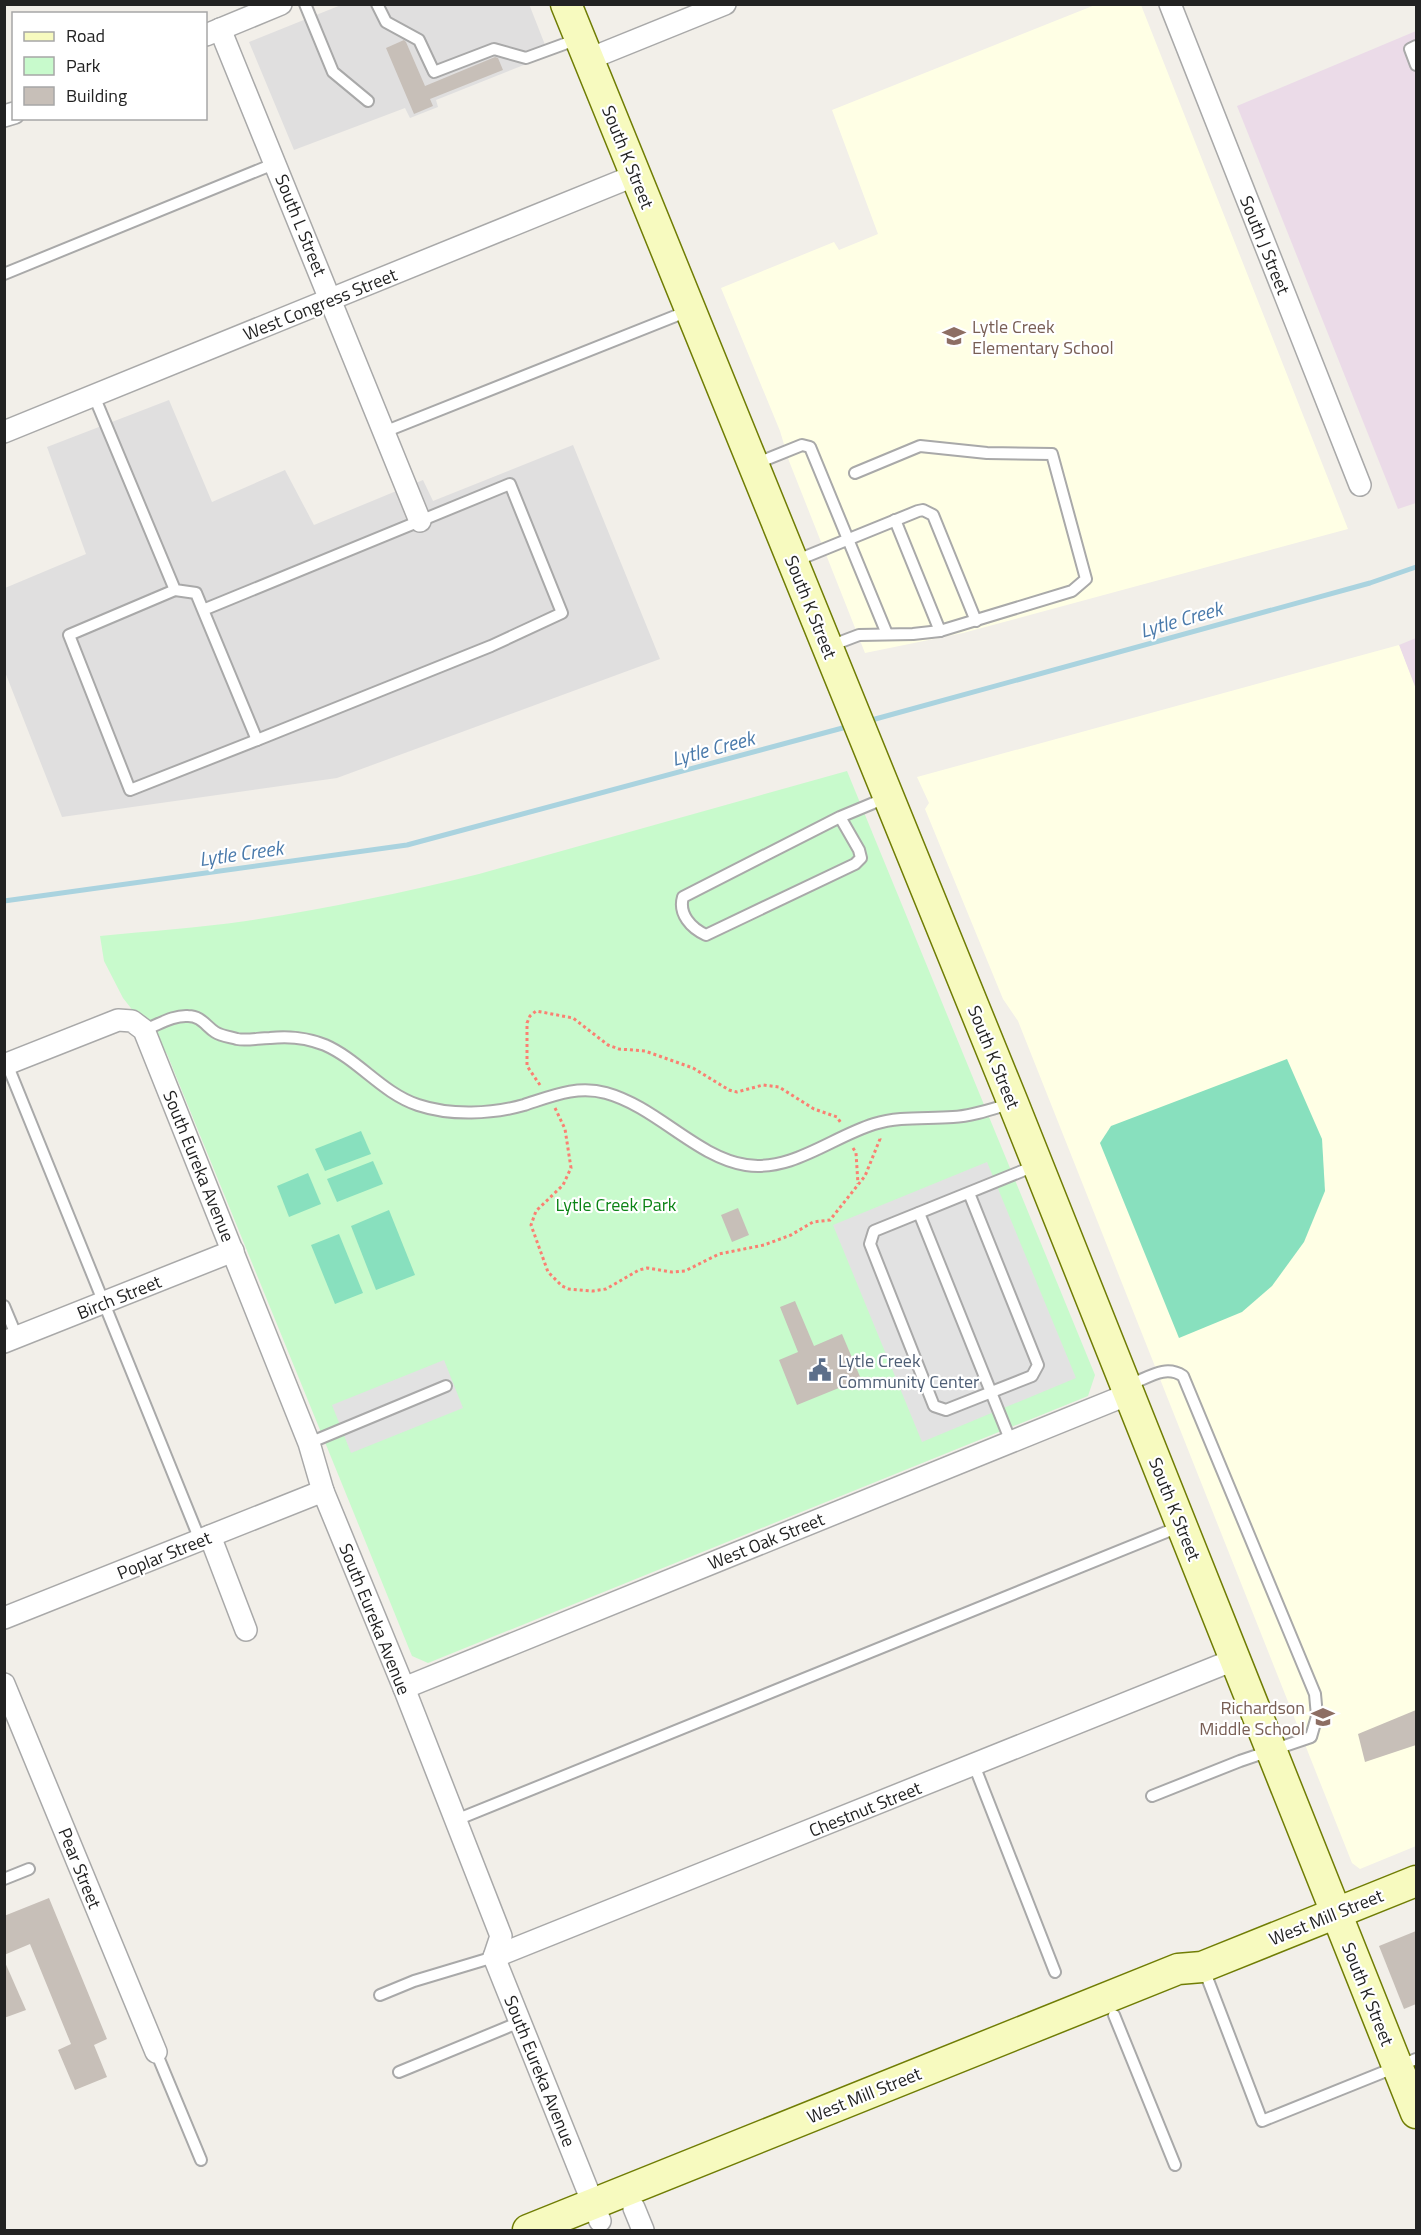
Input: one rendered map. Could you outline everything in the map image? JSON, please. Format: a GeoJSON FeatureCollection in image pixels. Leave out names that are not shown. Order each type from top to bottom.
{"type":"FeatureCollection","features":[{"type":"Feature","properties":{"kind":"street"},"geometry":{"type":"LineString","coordinates":[[213,32],[281,4]]}},
{"type":"Feature","properties":{"kind":"street","name":"South K Street"},"geometry":{"type":"LineString","coordinates":[[566,4],[1274,1751],[1335,1913],[1407,2063],[1416,2113]]}},
{"type":"Feature","properties":{"kind":"street"},"geometry":{"type":"LineString","coordinates":[[584,49],[726,4]]}},
{"type":"Feature","properties":{"kind":"street","name":"South J Street"},"geometry":{"type":"LineString","coordinates":[[1170,4],[1360,485]]}},
{"type":"Feature","properties":{"kind":"street","name":"South L Street"},"geometry":{"type":"LineString","coordinates":[[213,32],[276,164],[420,521]]}},
{"type":"Feature","properties":{"kind":"street","name":"West Congress Street"},"geometry":{"type":"LineString","coordinates":[[4,432],[636,175]]}},
{"type":"Feature","properties":{"kind":"street"},"geometry":{"type":"LineString","coordinates":[[6,1065],[118,1020],[138,1026]]}},
{"type":"Feature","properties":{"kind":"street","name":"South Eureka Avenue"},"geometry":{"type":"LineString","coordinates":[[138,1026],[233,1251],[309,1443],[323,1491],[404,1688],[501,1936],[494,1957],[520,2022],[590,2219]]}},
{"type":"Feature","properties":{"kind":"street","name":"Birch Street"},"geometry":{"type":"LineString","coordinates":[[11,1339],[233,1251]]}},
{"type":"Feature","properties":{"kind":"street","name":"West Oak Street"},"geometry":{"type":"LineString","coordinates":[[404,1688],[1011,1442],[1127,1390]]}},
{"type":"Feature","properties":{"kind":"street","name":"Poplar Street"},"geometry":{"type":"LineString","coordinates":[[4,1618],[323,1491]]}},
{"type":"Feature","properties":{"kind":"street"},"geometry":{"type":"LineString","coordinates":[[205,1538],[246,1630]]}},
{"type":"Feature","properties":{"kind":"street","name":"Chestnut Street"},"geometry":{"type":"LineString","coordinates":[[494,1957],[1236,1659]]}},
{"type":"Feature","properties":{"kind":"street","name":"Pear Street"},"geometry":{"type":"LineString","coordinates":[[4,1684],[156,2052]]}},
{"type":"Feature","properties":{"kind":"street","name":"West Mill Street"},"geometry":{"type":"LineString","coordinates":[[590,2219],[1178,1969],[1202,1967],[1416,1881]]}},
{"type":"Feature","properties":{"kind":"street","name":"West Mill Street"},"geometry":{"type":"LineString","coordinates":[[528,2230],[590,2219],[638,2219],[1186,1986],[1202,1967]]}},
{"type":"Feature","properties":{"kind":"lane"},"geometry":{"type":"LineString","coordinates":[[305,4],[333,72],[368,102]]}},
{"type":"Feature","properties":{"kind":"lane"},"geometry":{"type":"LineString","coordinates":[[377,4],[386,22],[419,40],[434,72],[494,50],[526,58],[584,49]]}},
{"type":"Feature","properties":{"kind":"lane"},"geometry":{"type":"LineString","coordinates":[[1416,46],[1410,49],[1416,65]]}},
{"type":"Feature","properties":{"kind":"lane"},"geometry":{"type":"LineString","coordinates":[[4,274],[276,164]]}},
{"type":"Feature","properties":{"kind":"lane"},"geometry":{"type":"LineString","coordinates":[[384,432],[691,310]]}},
{"type":"Feature","properties":{"kind":"lane"},"geometry":{"type":"LineString","coordinates":[[94,396],[175,590]]}},
{"type":"Feature","properties":{"kind":"lane"},"geometry":{"type":"LineString","coordinates":[[753,464],[802,445],[810,447],[887,634]]}},
{"type":"Feature","properties":{"kind":"lane"},"geometry":{"type":"LineString","coordinates":[[832,659],[859,635],[940,631],[1072,591],[1086,579],[1052,454],[987,453],[920,446],[855,473]]}},
{"type":"Feature","properties":{"kind":"lane"},"geometry":{"type":"LineString","coordinates":[[203,610],[510,484],[562,613],[491,646],[257,740],[130,790],[69,635],[175,590],[196,593],[203,610],[257,740]]}},
{"type":"Feature","properties":{"kind":"lane"},"geometry":{"type":"LineString","coordinates":[[793,562],[923,510],[933,515],[976,621]]}},
{"type":"Feature","properties":{"kind":"lane"},"geometry":{"type":"LineString","coordinates":[[895,520],[940,631]]}},
{"type":"Feature","properties":{"kind":"lane"},"geometry":{"type":"LineString","coordinates":[[840,817],[860,850],[861,858],[855,864],[706,935],[696,930],[687,920],[681,906],[683,897],[840,817],[883,786]]}},
{"type":"Feature","properties":{"kind":"lane"},"geometry":{"type":"LineString","coordinates":[[138,1026],[189,1015],[200,1019],[216,1034],[241,1040],[278,1037],[298,1038],[323,1044],[351,1059],[380,1085],[398,1096],[419,1106],[445,1110],[470,1113],[497,1111],[524,1105],[548,1096],[587,1089],[625,1099],[716,1155],[747,1165],[770,1165],[804,1156],[873,1124],[920,1117],[954,1117],[1012,1103]]}},
{"type":"Feature","properties":{"kind":"lane"},"geometry":{"type":"LineString","coordinates":[[6,1065],[205,1538]]}},
{"type":"Feature","properties":{"kind":"lane"},"geometry":{"type":"LineString","coordinates":[[969,1192],[1038,1365],[1032,1376],[946,1410],[934,1406],[870,1244],[874,1231],[969,1192],[1037,1165]]}},
{"type":"Feature","properties":{"kind":"lane"},"geometry":{"type":"LineString","coordinates":[[919,1213],[1011,1442]]}},
{"type":"Feature","properties":{"kind":"lane"},"geometry":{"type":"LineString","coordinates":[[4,1306],[11,1339]]}},
{"type":"Feature","properties":{"kind":"lane"},"geometry":{"type":"LineString","coordinates":[[1127,1390],[1166,1370],[1175,1371],[1183,1376],[1315,1694],[1317,1716],[1311,1737],[1240,1761],[1152,1796]]}},
{"type":"Feature","properties":{"kind":"lane"},"geometry":{"type":"LineString","coordinates":[[309,1443],[447,1386]]}},
{"type":"Feature","properties":{"kind":"lane"},"geometry":{"type":"LineString","coordinates":[[456,1820],[1181,1526]]}},
{"type":"Feature","properties":{"kind":"lane"},"geometry":{"type":"LineString","coordinates":[[974,1765],[1055,1972]]}},
{"type":"Feature","properties":{"kind":"lane"},"geometry":{"type":"LineString","coordinates":[[4,1879],[29,1869]]}},
{"type":"Feature","properties":{"kind":"lane"},"geometry":{"type":"LineString","coordinates":[[380,1995],[414,1981],[494,1957]]}},
{"type":"Feature","properties":{"kind":"lane"},"geometry":{"type":"LineString","coordinates":[[1202,1967],[1262,2121],[1407,2063]]}},
{"type":"Feature","properties":{"kind":"lane"},"geometry":{"type":"LineString","coordinates":[[1114,2015],[1175,2165]]}},
{"type":"Feature","properties":{"kind":"lane"},"geometry":{"type":"LineString","coordinates":[[399,2073],[520,2022]]}},
{"type":"Feature","properties":{"kind":"lane"},"geometry":{"type":"LineString","coordinates":[[156,2052],[201,2160]]}},
{"type":"Feature","properties":{"kind":"path"},"geometry":{"type":"LineString","coordinates":[[858,1184],[856,1153],[837,1117],[814,1109],[779,1087],[764,1085],[737,1092],[729,1090],[693,1068],[645,1051],[618,1049],[608,1045],[573,1018],[536,1011],[527,1023],[527,1066],[548,1096],[565,1129],[571,1168],[563,1185],[536,1211],[531,1225],[548,1272],[562,1286],[569,1289],[592,1292],[606,1289],[639,1270],[647,1268],[672,1272],[685,1271],[719,1254],[764,1245],[792,1235],[813,1222],[830,1220],[865,1176],[880,1139],[873,1124]]}},
{"type":"Feature","properties":{"kind":"shaded area"},"geometry":{"type":"Polygon","coordinates":[[[529,4],[549,55],[436,100],[438,107],[410,118],[405,108],[294,150],[249,42],[341,5],[529,4]]]}},
{"type":"Feature","properties":{"kind":"shaded area"},"geometry":{"type":"Polygon","coordinates":[[[1095,5],[1141,5],[1348,529],[963,633],[865,653],[789,461],[780,431],[721,288],[834,242],[839,250],[878,234],[832,110],[1095,5]]]}},
{"type":"Feature","properties":{"kind":"shaded area"},"geometry":{"type":"Polygon","coordinates":[[[1416,31],[1416,503],[1398,509],[1237,106],[1416,31]]]}},
{"type":"Feature","properties":{"kind":"shaded area"},"geometry":{"type":"Polygon","coordinates":[[[169,400],[212,502],[285,470],[314,525],[423,480],[433,501],[573,445],[660,659],[337,778],[62,817],[5,672],[5,588],[86,554],[47,447],[169,400]]]}},
{"type":"Feature","properties":{"kind":"shaded area"},"geometry":{"type":"Polygon","coordinates":[[[1416,638],[1416,691],[1399,645],[1416,638]]]}},
{"type":"Feature","properties":{"kind":"shaded area"},"geometry":{"type":"Polygon","coordinates":[[[1399,645],[1416,689],[1416,1846],[1360,1869],[1352,1863],[1018,1021],[1003,999],[925,809],[929,803],[917,777],[1399,645]]]}},
{"type":"Feature","properties":{"kind":"shaded area"},"geometry":{"type":"Polygon","coordinates":[[[987,1162],[1076,1378],[922,1442],[833,1225],[987,1162]]]}},
{"type":"Feature","properties":{"kind":"shaded area"},"geometry":{"type":"Polygon","coordinates":[[[444,1360],[463,1408],[351,1453],[332,1405],[444,1360]]]}},
{"type":"Feature","properties":{"kind":"green space","name":"Lytle Creek Park"},"geometry":{"type":"Polygon","coordinates":[[[847,771],[1095,1375],[1088,1396],[428,1663],[412,1656],[167,1054],[123,998],[104,961],[100,936],[246,921],[421,888],[479,874],[847,771]]]}},
{"type":"Feature","properties":{"kind":"green space"},"geometry":{"type":"Polygon","coordinates":[[[1287,1059],[1322,1139],[1325,1191],[1304,1242],[1272,1286],[1242,1312],[1179,1338],[1100,1143],[1111,1126],[1287,1059]]]}},
{"type":"Feature","properties":{"kind":"green space"},"geometry":{"type":"Polygon","coordinates":[[[361,1131],[371,1154],[325,1171],[315,1149],[361,1131]]]}},
{"type":"Feature","properties":{"kind":"green space"},"geometry":{"type":"Polygon","coordinates":[[[373,1161],[383,1184],[337,1202],[327,1179],[373,1161]]]}},
{"type":"Feature","properties":{"kind":"green space"},"geometry":{"type":"Polygon","coordinates":[[[308,1173],[321,1204],[289,1217],[277,1186],[308,1173]]]}},
{"type":"Feature","properties":{"kind":"green space"},"geometry":{"type":"Polygon","coordinates":[[[389,1210],[415,1275],[376,1290],[351,1226],[389,1210]]]}},
{"type":"Feature","properties":{"kind":"green space"},"geometry":{"type":"Polygon","coordinates":[[[339,1234],[363,1293],[335,1304],[311,1245],[339,1234]]]}},
{"type":"Feature","properties":{"kind":"building"},"geometry":{"type":"Polygon","coordinates":[[[404,40],[425,86],[495,57],[498,58],[503,70],[430,99],[433,106],[414,114],[386,48],[404,40]]]}},
{"type":"Feature","properties":{"kind":"building"},"geometry":{"type":"Polygon","coordinates":[[[738,1208],[749,1235],[732,1242],[721,1215],[738,1208]]]}},
{"type":"Feature","properties":{"kind":"building","name":"Lytle Creek Community Center"},"geometry":{"type":"Polygon","coordinates":[[[795,1301],[814,1346],[842,1334],[861,1379],[797,1405],[779,1360],[798,1352],[780,1307],[795,1301]]]}},
{"type":"Feature","properties":{"kind":"building"},"geometry":{"type":"Polygon","coordinates":[[[1416,1710],[1416,1745],[1365,1762],[1358,1734],[1416,1710]]]}},
{"type":"Feature","properties":{"kind":"building"},"geometry":{"type":"Polygon","coordinates":[[[49,1898],[107,2039],[94,2045],[107,2077],[75,2090],[58,2050],[71,2044],[30,1944],[4,1955],[4,1916],[49,1898]]]}},
{"type":"Feature","properties":{"kind":"building"},"geometry":{"type":"Polygon","coordinates":[[[1416,1931],[1416,2004],[1404,2009],[1379,1946],[1416,1931]]]}},
{"type":"Feature","properties":{"kind":"building"},"geometry":{"type":"Polygon","coordinates":[[[4,1960],[26,2010],[4,2018],[4,1960]]]}},
{"type":"Feature","properties":{"kind":"waterway","name":"Lytle Creek"},"geometry":{"type":"LineString","coordinates":[[868,721],[1370,583],[1416,567]]}},
{"type":"Feature","properties":{"kind":"waterway","name":"Lytle Creek"},"geometry":{"type":"LineString","coordinates":[[4,901],[407,845],[850,726]]}},
{"type":"Feature","properties":{"kind":"place","name":"Lytle Creek Elementary School"},"geometry":{"type":"Point","coordinates":[954,336]}},
{"type":"Feature","properties":{"kind":"place","name":"Lytle Creek Community Center"},"geometry":{"type":"Point","coordinates":[820,1370]}},
{"type":"Feature","properties":{"kind":"place","name":"Richardson Middle School"},"geometry":{"type":"Point","coordinates":[1323,1717]}}]}
